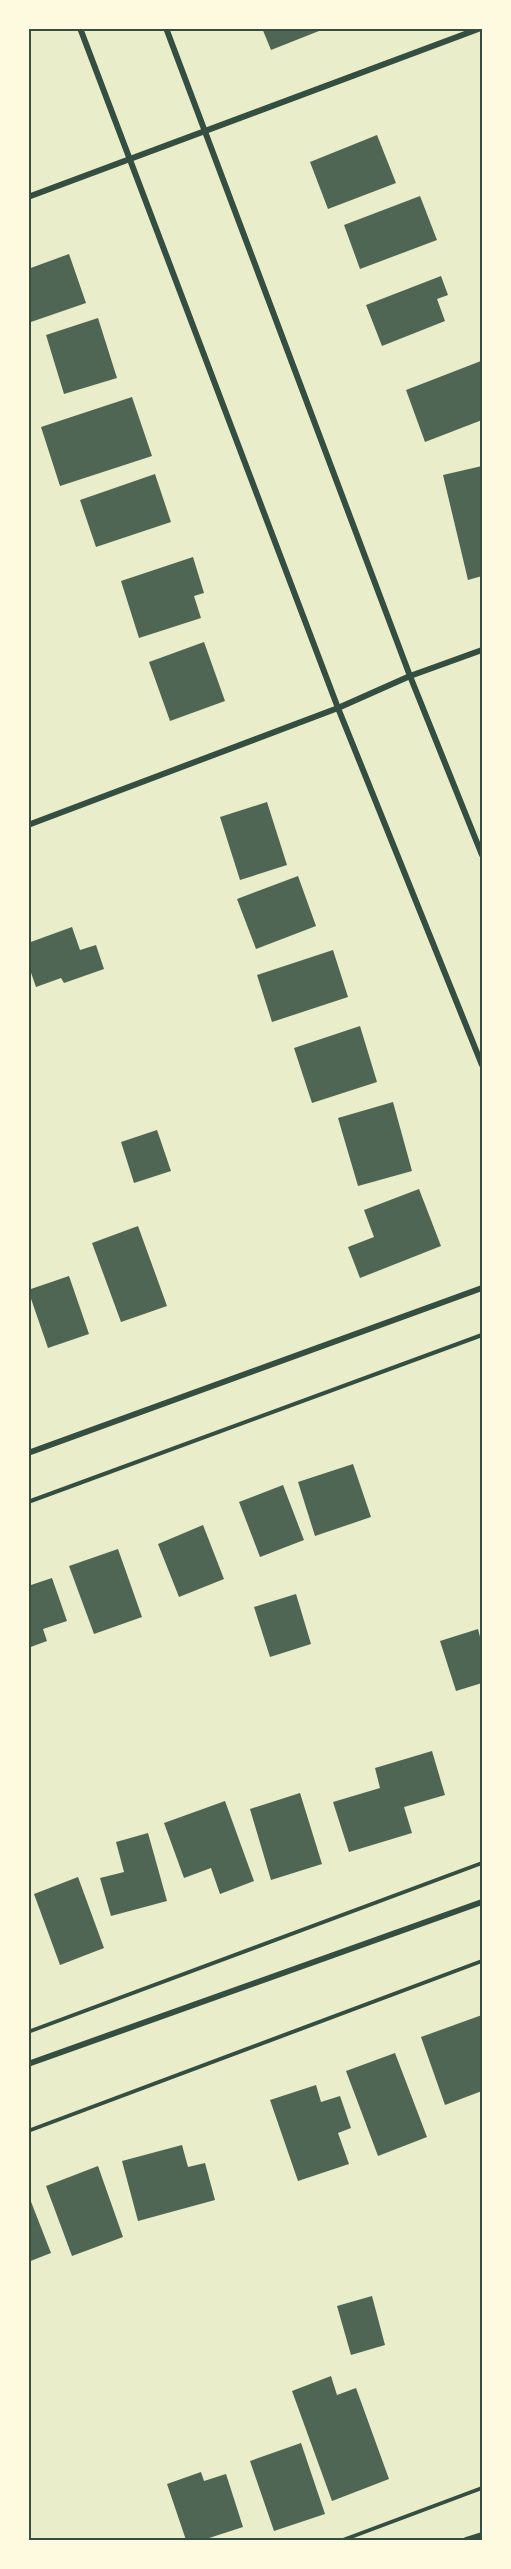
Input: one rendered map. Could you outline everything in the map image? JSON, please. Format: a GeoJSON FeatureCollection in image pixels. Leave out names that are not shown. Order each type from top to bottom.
{"type":"FeatureCollection","features":[{"type":"Feature","properties":{"kind":"street"},"geometry":{"type":"LineString","coordinates":[[80,28],[338,708],[483,1065]]}},
{"type":"Feature","properties":{"kind":"street"},"geometry":{"type":"LineString","coordinates":[[166,28],[410,676],[483,855]]}},
{"type":"Feature","properties":{"kind":"street"},"geometry":{"type":"LineString","coordinates":[[28,197],[481,28]]}},
{"type":"Feature","properties":{"kind":"street"},"geometry":{"type":"LineString","coordinates":[[28,825],[338,708],[410,676],[483,650]]}},
{"type":"Feature","properties":{"kind":"street"},"geometry":{"type":"LineString","coordinates":[[28,1453],[483,1288]]}},
{"type":"Feature","properties":{"kind":"street"},"geometry":{"type":"LineString","coordinates":[[28,2064],[483,1902]]}},
{"type":"Feature","properties":{"kind":"street"},"geometry":{"type":"LineString","coordinates":[[466,2541],[483,2535]]}},
{"type":"Feature","properties":{"kind":"path"},"geometry":{"type":"LineString","coordinates":[[28,1502],[483,1335]]}},
{"type":"Feature","properties":{"kind":"path"},"geometry":{"type":"LineString","coordinates":[[28,2032],[483,1863]]}},
{"type":"Feature","properties":{"kind":"path"},"geometry":{"type":"LineString","coordinates":[[28,2131],[483,1961]]}},
{"type":"Feature","properties":{"kind":"path"},"geometry":{"type":"LineString","coordinates":[[343,2541],[483,2488]]}},
{"type":"Feature","properties":{"kind":"building"},"geometry":{"type":"Polygon","coordinates":[[[262,28],[324,28],[324,29],[271,50],[262,28]]]}},
{"type":"Feature","properties":{"kind":"building"},"geometry":{"type":"Polygon","coordinates":[[[377,135],[396,183],[328,209],[310,162],[377,135]]]}},
{"type":"Feature","properties":{"kind":"building"},"geometry":{"type":"Polygon","coordinates":[[[420,196],[437,240],[360,269],[344,225],[420,196]]]}},
{"type":"Feature","properties":{"kind":"building"},"geometry":{"type":"Polygon","coordinates":[[[69,254],[86,303],[28,323],[28,269],[69,254]]]}},
{"type":"Feature","properties":{"kind":"building"},"geometry":{"type":"Polygon","coordinates":[[[441,276],[448,295],[437,299],[445,321],[382,346],[366,305],[441,276]]]}},
{"type":"Feature","properties":{"kind":"building"},"geometry":{"type":"Polygon","coordinates":[[[98,318],[117,378],[64,394],[46,335],[98,318]]]}},
{"type":"Feature","properties":{"kind":"building"},"geometry":{"type":"Polygon","coordinates":[[[481,361],[482,420],[425,442],[406,390],[481,361]]]}},
{"type":"Feature","properties":{"kind":"building"},"geometry":{"type":"Polygon","coordinates":[[[132,397],[152,456],[60,486],[41,427],[132,397]]]}},
{"type":"Feature","properties":{"kind":"building"},"geometry":{"type":"Polygon","coordinates":[[[482,466],[482,576],[468,580],[443,475],[482,466]]]}},
{"type":"Feature","properties":{"kind":"building"},"geometry":{"type":"Polygon","coordinates":[[[155,474],[171,522],[96,547],[80,500],[155,474]]]}},
{"type":"Feature","properties":{"kind":"building"},"geometry":{"type":"Polygon","coordinates":[[[193,557],[204,593],[194,596],[201,618],[139,638],[121,581],[193,557]]]}},
{"type":"Feature","properties":{"kind":"building"},"geometry":{"type":"Polygon","coordinates":[[[204,642],[225,701],[170,721],[149,662],[204,642]]]}},
{"type":"Feature","properties":{"kind":"building"},"geometry":{"type":"Polygon","coordinates":[[[267,802],[287,865],[240,880],[220,817],[267,802]]]}},
{"type":"Feature","properties":{"kind":"building"},"geometry":{"type":"Polygon","coordinates":[[[298,876],[316,926],[256,949],[237,899],[298,876]]]}},
{"type":"Feature","properties":{"kind":"building"},"geometry":{"type":"Polygon","coordinates":[[[72,927],[80,950],[96,945],[104,969],[64,983],[61,978],[36,987],[28,964],[28,943],[72,927]]]}},
{"type":"Feature","properties":{"kind":"building"},"geometry":{"type":"Polygon","coordinates":[[[333,950],[348,997],[272,1022],[257,975],[333,950]]]}},
{"type":"Feature","properties":{"kind":"building"},"geometry":{"type":"Polygon","coordinates":[[[360,1026],[377,1082],[312,1103],[294,1048],[360,1026]]]}},
{"type":"Feature","properties":{"kind":"building"},"geometry":{"type":"Polygon","coordinates":[[[393,1102],[412,1171],[358,1186],[338,1118],[393,1102]]]}},
{"type":"Feature","properties":{"kind":"building"},"geometry":{"type":"Polygon","coordinates":[[[157,1130],[171,1171],[134,1183],[121,1142],[157,1130]]]}},
{"type":"Feature","properties":{"kind":"building"},"geometry":{"type":"Polygon","coordinates":[[[419,1189],[441,1246],[360,1278],[348,1247],[374,1237],[364,1210],[419,1189]]]}},
{"type":"Feature","properties":{"kind":"building"},"geometry":{"type":"Polygon","coordinates":[[[138,1226],[167,1306],[121,1322],[92,1243],[138,1226]]]}},
{"type":"Feature","properties":{"kind":"building"},"geometry":{"type":"Polygon","coordinates":[[[69,1276],[89,1334],[48,1348],[28,1290],[69,1276]]]}},
{"type":"Feature","properties":{"kind":"building"},"geometry":{"type":"Polygon","coordinates":[[[353,1464],[371,1517],[315,1536],[298,1482],[353,1464]]]}},
{"type":"Feature","properties":{"kind":"building"},"geometry":{"type":"Polygon","coordinates":[[[283,1485],[304,1540],[260,1557],[239,1502],[283,1485]]]}},
{"type":"Feature","properties":{"kind":"building"},"geometry":{"type":"Polygon","coordinates":[[[203,1525],[224,1579],[179,1597],[158,1544],[203,1525]]]}},
{"type":"Feature","properties":{"kind":"building"},"geometry":{"type":"Polygon","coordinates":[[[118,1549],[142,1617],[94,1634],[69,1566],[118,1549]]]}},
{"type":"Feature","properties":{"kind":"building"},"geometry":{"type":"Polygon","coordinates":[[[52,1578],[67,1621],[43,1629],[47,1641],[28,1648],[28,1586],[52,1578]]]}},
{"type":"Feature","properties":{"kind":"building"},"geometry":{"type":"Polygon","coordinates":[[[296,1594],[311,1644],[270,1657],[254,1607],[296,1594]]]}},
{"type":"Feature","properties":{"kind":"building"},"geometry":{"type":"Polygon","coordinates":[[[478,1629],[482,1645],[482,1683],[456,1691],[440,1641],[478,1629]]]}},
{"type":"Feature","properties":{"kind":"building"},"geometry":{"type":"Polygon","coordinates":[[[432,1751],[445,1795],[404,1807],[412,1833],[349,1852],[333,1802],[380,1788],[375,1768],[432,1751]]]}},
{"type":"Feature","properties":{"kind":"building"},"geometry":{"type":"Polygon","coordinates":[[[300,1793],[322,1864],[271,1880],[250,1809],[300,1793]]]}},
{"type":"Feature","properties":{"kind":"building"},"geometry":{"type":"Polygon","coordinates":[[[225,1801],[254,1881],[220,1894],[211,1868],[184,1878],[164,1823],[225,1801]]]}},
{"type":"Feature","properties":{"kind":"building"},"geometry":{"type":"Polygon","coordinates":[[[148,1833],[167,1901],[111,1916],[100,1878],[124,1872],[116,1842],[148,1833]]]}},
{"type":"Feature","properties":{"kind":"building"},"geometry":{"type":"Polygon","coordinates":[[[78,1877],[104,1948],[60,1965],[34,1894],[78,1877]]]}},
{"type":"Feature","properties":{"kind":"building"},"geometry":{"type":"Polygon","coordinates":[[[482,2015],[482,2091],[445,2105],[421,2037],[482,2015]]]}},
{"type":"Feature","properties":{"kind":"building"},"geometry":{"type":"Polygon","coordinates":[[[395,2053],[427,2137],[378,2156],[346,2071],[395,2053]]]}},
{"type":"Feature","properties":{"kind":"building"},"geometry":{"type":"Polygon","coordinates":[[[316,2085],[321,2102],[340,2096],[351,2128],[338,2133],[349,2164],[298,2181],[270,2100],[316,2085]]]}},
{"type":"Feature","properties":{"kind":"building"},"geometry":{"type":"Polygon","coordinates":[[[182,2145],[188,2167],[205,2163],[215,2200],[138,2221],[122,2161],[182,2145]]]}},
{"type":"Feature","properties":{"kind":"building"},"geometry":{"type":"Polygon","coordinates":[[[98,2166],[123,2237],[72,2256],[46,2186],[98,2166]]]}},
{"type":"Feature","properties":{"kind":"building"},"geometry":{"type":"Polygon","coordinates":[[[28,2194],[51,2253],[28,2262],[28,2194]]]}},
{"type":"Feature","properties":{"kind":"building"},"geometry":{"type":"Polygon","coordinates":[[[372,2296],[385,2345],[351,2355],[337,2306],[372,2296]]]}},
{"type":"Feature","properties":{"kind":"building"},"geometry":{"type":"Polygon","coordinates":[[[331,2376],[337,2395],[356,2388],[389,2479],[332,2501],[292,2391],[331,2376]]]}},
{"type":"Feature","properties":{"kind":"building"},"geometry":{"type":"Polygon","coordinates":[[[301,2443],[325,2514],[274,2531],[250,2461],[301,2443]]]}},
{"type":"Feature","properties":{"kind":"building"},"geometry":{"type":"Polygon","coordinates":[[[201,2472],[204,2481],[226,2474],[243,2527],[203,2540],[186,2540],[167,2484],[201,2472]]]}}]}
